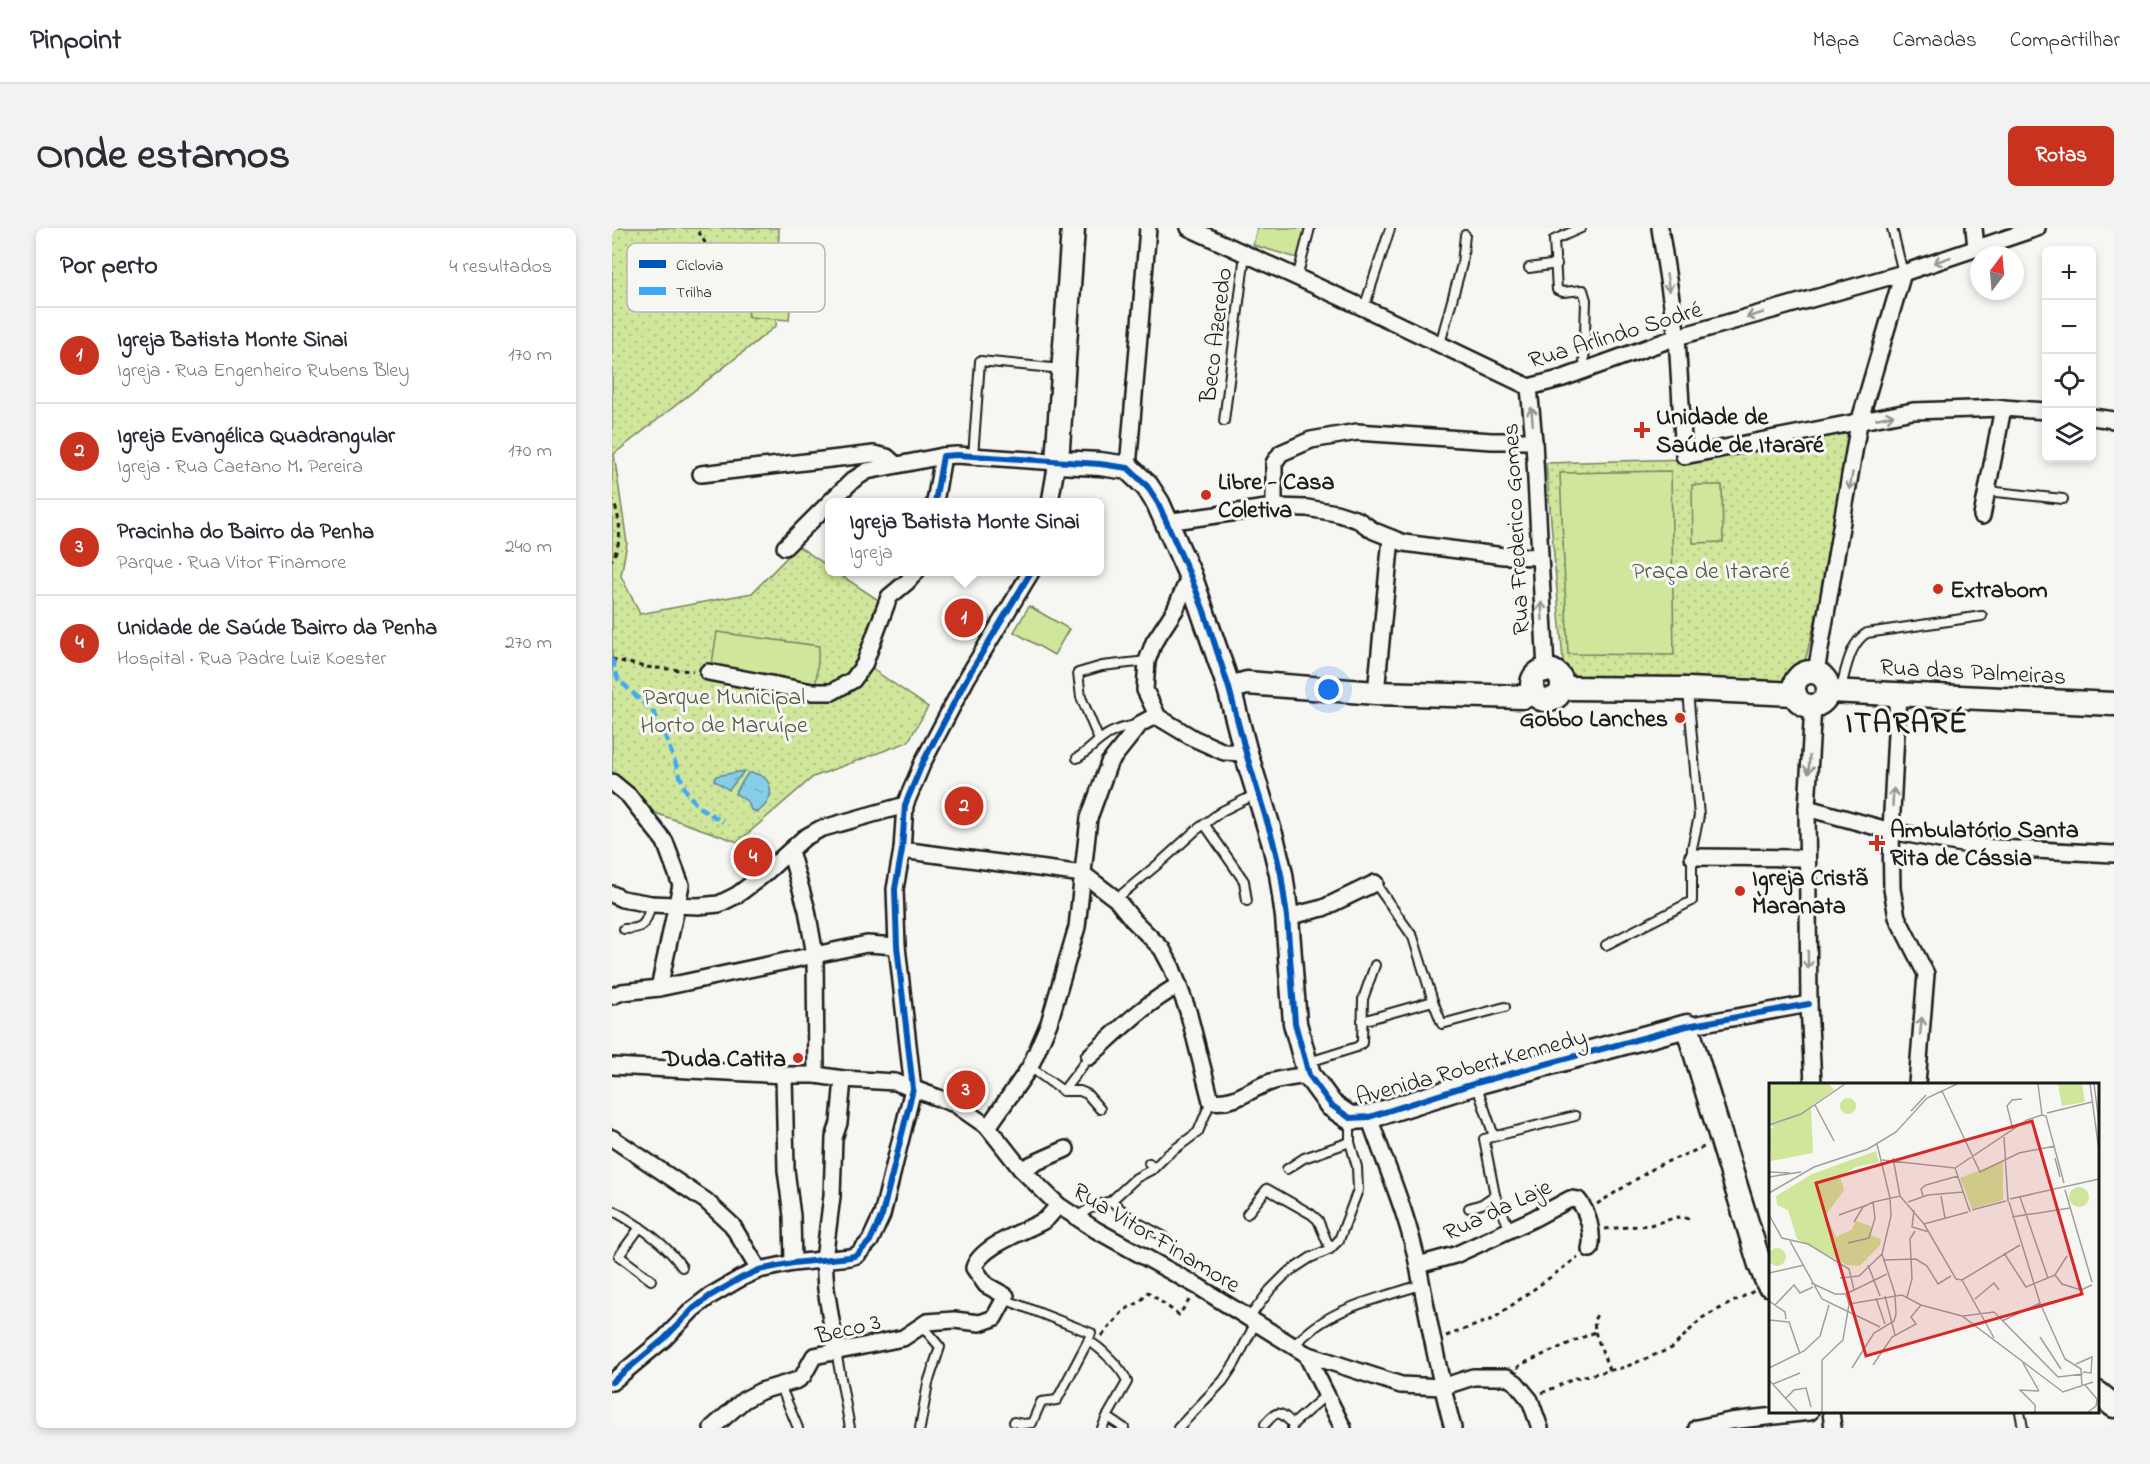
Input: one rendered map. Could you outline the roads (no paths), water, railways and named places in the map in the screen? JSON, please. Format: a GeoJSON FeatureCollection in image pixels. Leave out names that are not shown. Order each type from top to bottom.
{"type":"FeatureCollection","features":[{"type":"Feature","properties":{"kind":"street"},"geometry":{"type":"LineString","coordinates":[[1051,498],[1057,462],[1073,228]]}},
{"type":"Feature","properties":{"kind":"street"},"geometry":{"type":"LineString","coordinates":[[834,498],[853,480],[867,471],[943,456],[1100,464],[1128,468],[1148,228]]}},
{"type":"Feature","properties":{"kind":"street","name":"Rua Arlindo Sodré"},"geometry":{"type":"LineString","coordinates":[[1189,228],[1529,387],[1677,337],[1903,273],[1970,250]]}},
{"type":"Feature","properties":{"kind":"street"},"geometry":{"type":"LineString","coordinates":[[1660,228],[1677,337],[1683,456],[1913,411],[2003,408],[2042,411]]}},
{"type":"Feature","properties":{"kind":"street"},"geometry":{"type":"LineString","coordinates":[[1974,228],[1976,246]]}},
{"type":"Feature","properties":{"kind":"street","name":"Rua Arlindo Sodré"},"geometry":{"type":"LineString","coordinates":[[1982,246],[2037,228]]}},
{"type":"Feature","properties":{"kind":"street"},"geometry":{"type":"LineString","coordinates":[[1816,672],[1860,423],[1903,273]]}},
{"type":"Feature","properties":{"kind":"street","name":"Rua Frederico Gomes"},"geometry":{"type":"LineString","coordinates":[[1529,387],[1546,669]]}},
{"type":"Feature","properties":{"kind":"street"},"geometry":{"type":"LineString","coordinates":[[1982,516],[2003,408]]}},
{"type":"Feature","properties":{"kind":"street"},"geometry":{"type":"LineString","coordinates":[[2096,418],[2114,420]]}},
{"type":"Feature","properties":{"kind":"street"},"geometry":{"type":"LineString","coordinates":[[1274,507],[1275,463],[1281,453],[1311,440],[1357,432],[1492,441],[1534,441]]}},
{"type":"Feature","properties":{"kind":"street"},"geometry":{"type":"LineString","coordinates":[[701,474],[874,454],[887,456],[896,465]]}},
{"type":"Feature","properties":{"kind":"street"},"geometry":{"type":"LineString","coordinates":[[936,498],[943,456]]}},
{"type":"Feature","properties":{"kind":"street","name":"Avenida Robert Kennedy"},"geometry":{"type":"LineString","coordinates":[[1128,468],[1148,486],[1190,574],[1229,688],[1245,753],[1281,874],[1287,917],[1294,1023],[1308,1069],[1331,1105],[1360,1118],[1476,1083],[1687,1026]]}},
{"type":"Feature","properties":{"kind":"street"},"geometry":{"type":"LineString","coordinates":[[785,547],[825,507]]}},
{"type":"Feature","properties":{"kind":"street"},"geometry":{"type":"LineString","coordinates":[[1166,522],[1274,507],[1307,508],[1358,520],[1374,531],[1404,543],[1504,556],[1539,558]]}},
{"type":"Feature","properties":{"kind":"street"},"geometry":{"type":"LineString","coordinates":[[1376,693],[1391,538]]}},
{"type":"Feature","properties":{"kind":"street"},"geometry":{"type":"LineString","coordinates":[[1190,574],[1175,610],[1154,642],[1147,661],[1146,690],[1158,717],[1193,738],[1224,752],[1245,753]]}},
{"type":"Feature","properties":{"kind":"street"},"geometry":{"type":"LineString","coordinates":[[708,672],[812,692],[832,692],[853,680],[864,665],[889,597],[912,576]]}},
{"type":"Feature","properties":{"kind":"street"},"geometry":{"type":"LineString","coordinates":[[612,1382],[664,1339],[693,1309],[710,1296],[759,1270],[857,1255],[870,1240],[882,1215],[913,1089],[897,946],[895,889],[902,850],[905,805],[923,762],[967,678],[1029,576]]}},
{"type":"Feature","properties":{"kind":"street"},"geometry":{"type":"LineString","coordinates":[[1546,669],[1561,678],[1562,688],[1558,696],[1549,700],[1540,699],[1533,693],[1531,682],[1536,673],[1546,669]]}},
{"type":"Feature","properties":{"kind":"street"},"geometry":{"type":"LineString","coordinates":[[1813,1083],[1809,1004],[1807,808],[1819,696],[1829,685],[1825,678],[1816,672],[1806,672],[1798,678],[1794,687],[1819,696]]}},
{"type":"Feature","properties":{"kind":"street"},"geometry":{"type":"LineString","coordinates":[[1229,688],[1247,684],[1376,693],[1523,697],[1533,693]]}},
{"type":"Feature","properties":{"kind":"street","name":"Rua das Palmeiras"},"geometry":{"type":"LineString","coordinates":[[1562,688],[1688,689],[1819,696],[1898,694],[2114,704]]}},
{"type":"Feature","properties":{"kind":"street"},"geometry":{"type":"LineString","coordinates":[[1898,694],[1891,831],[1892,889],[1897,917],[1926,974],[1917,1083]]}},
{"type":"Feature","properties":{"kind":"street"},"geometry":{"type":"LineString","coordinates":[[988,1127],[1030,1067],[1049,1023],[1077,927],[1089,818],[1109,763],[1140,724],[1153,717],[1158,717]]}},
{"type":"Feature","properties":{"kind":"street"},"geometry":{"type":"LineString","coordinates":[[612,782],[628,796],[665,842],[681,885],[659,988]]}},
{"type":"Feature","properties":{"kind":"street"},"geometry":{"type":"LineString","coordinates":[[612,894],[622,899],[651,904],[698,906],[719,904],[738,895],[804,838],[820,829],[905,805]]}},
{"type":"Feature","properties":{"kind":"street"},"geometry":{"type":"LineString","coordinates":[[1807,808],[1891,831],[1979,847],[2114,854]]}},
{"type":"Feature","properties":{"kind":"street"},"geometry":{"type":"LineString","coordinates":[[902,850],[1083,874],[1116,898],[1133,920],[1162,949],[1179,985],[1198,1046],[1211,1101],[1224,1103],[1235,1100],[1265,1084],[1308,1069]]}},
{"type":"Feature","properties":{"kind":"street"},"geometry":{"type":"LineString","coordinates":[[790,851],[807,910],[815,955],[816,1075]]}},
{"type":"Feature","properties":{"kind":"street"},"geometry":{"type":"LineString","coordinates":[[1693,856],[1807,858]]}},
{"type":"Feature","properties":{"kind":"street"},"geometry":{"type":"LineString","coordinates":[[1287,917],[1323,908],[1375,883]]}},
{"type":"Feature","properties":{"kind":"street"},"geometry":{"type":"LineString","coordinates":[[612,996],[622,992],[659,988],[867,944],[897,946]]}},
{"type":"Feature","properties":{"kind":"street"},"geometry":{"type":"LineString","coordinates":[[1089,1057],[1133,1016],[1156,998],[1179,985]]}},
{"type":"Feature","properties":{"kind":"street"},"geometry":{"type":"LineString","coordinates":[[1769,1283],[1760,1265],[1687,1026],[1809,1004]]}},
{"type":"Feature","properties":{"kind":"street","name":"Rua Vitor Finamore"},"geometry":{"type":"LineString","coordinates":[[612,1066],[816,1075],[895,1082],[956,1104],[988,1127],[1021,1169],[1058,1205],[1199,1287],[1299,1350],[1401,1386],[1442,1387],[1457,1380],[1473,1377],[1507,1377],[1516,1383],[1530,1400],[1540,1428]]}},
{"type":"Feature","properties":{"kind":"street"},"geometry":{"type":"LineString","coordinates":[[784,1075],[786,1170],[792,1216],[793,1263]]}},
{"type":"Feature","properties":{"kind":"street"},"geometry":{"type":"LineString","coordinates":[[836,1351],[826,1289],[824,1260],[832,1196],[834,1138],[843,1079]]}},
{"type":"Feature","properties":{"kind":"street"},"geometry":{"type":"LineString","coordinates":[[1360,1118],[1407,1227],[1418,1265],[1432,1342],[1453,1428]]}},
{"type":"Feature","properties":{"kind":"street"},"geometry":{"type":"LineString","coordinates":[[612,1138],[706,1201],[732,1225],[759,1270]]}},
{"type":"Feature","properties":{"kind":"street"},"geometry":{"type":"LineString","coordinates":[[1021,1169],[1066,1149]]}},
{"type":"Feature","properties":{"kind":"street","name":"Rua da Laje"},"geometry":{"type":"LineString","coordinates":[[1418,1265],[1455,1255],[1570,1199],[1578,1200],[1586,1212],[1590,1231],[1590,1249]]}},
{"type":"Feature","properties":{"kind":"street"},"geometry":{"type":"LineString","coordinates":[[1004,1299],[1006,1296],[986,1285],[974,1268],[975,1263],[987,1251],[1047,1218],[1058,1205]]}},
{"type":"Feature","properties":{"kind":"street","name":"Beco 3"},"geometry":{"type":"LineString","coordinates":[[712,1428],[744,1400],[761,1391],[798,1380],[803,1376],[814,1356],[903,1338],[927,1322],[954,1320],[980,1323],[994,1318],[1004,1299]]}},
{"type":"Feature","properties":{"kind":"street"},"geometry":{"type":"LineString","coordinates":[[1299,1350],[1343,1428]]}},
{"type":"Feature","properties":{"kind":"street"},"geometry":{"type":"LineString","coordinates":[[2099,1395],[2114,1406]]}},
{"type":"Feature","properties":{"kind":"street"},"geometry":{"type":"LineString","coordinates":[[1697,1428],[1730,1421],[1801,1413]]}},
{"type":"Feature","properties":{"kind":"street"},"geometry":{"type":"LineString","coordinates":[[1831,1413],[1833,1428]]}},
{"type":"Feature","properties":{"kind":"lane"},"geometry":{"type":"LineString","coordinates":[[1297,278],[1310,228]]}},
{"type":"Feature","properties":{"kind":"lane"},"geometry":{"type":"LineString","coordinates":[[1581,228],[1554,240],[1557,290],[1563,292],[1582,290],[1586,300],[1584,370]]}},
{"type":"Feature","properties":{"kind":"lane"},"geometry":{"type":"LineString","coordinates":[[1892,228],[1903,273]]}},
{"type":"Feature","properties":{"kind":"lane"},"geometry":{"type":"LineString","coordinates":[[1364,308],[1390,229]]}},
{"type":"Feature","properties":{"kind":"lane"},"geometry":{"type":"LineString","coordinates":[[1440,344],[1462,264],[1465,235]]}},
{"type":"Feature","properties":{"kind":"lane","name":"Beco Azeredo"},"geometry":{"type":"LineString","coordinates":[[1224,421],[1245,254]]}},
{"type":"Feature","properties":{"kind":"lane"},"geometry":{"type":"LineString","coordinates":[[1529,268],[1557,264]]}},
{"type":"Feature","properties":{"kind":"lane"},"geometry":{"type":"LineString","coordinates":[[973,457],[980,361],[1064,369]]}},
{"type":"Feature","properties":{"kind":"lane"},"geometry":{"type":"LineString","coordinates":[[1986,490],[2063,499]]}},
{"type":"Feature","properties":{"kind":"lane"},"geometry":{"type":"LineString","coordinates":[[1819,696],[1861,637],[1867,633],[1982,616]]}},
{"type":"Feature","properties":{"kind":"lane"},"geometry":{"type":"LineString","coordinates":[[1099,740],[1081,697],[1078,673],[1108,665],[1147,661]]}},
{"type":"Feature","properties":{"kind":"lane"},"geometry":{"type":"LineString","coordinates":[[1606,945],[1692,901],[1693,840],[1699,816],[1688,689]]}},
{"type":"Feature","properties":{"kind":"lane"},"geometry":{"type":"LineString","coordinates":[[1077,758],[1089,751],[1099,740],[1126,727],[1140,724]]}},
{"type":"Feature","properties":{"kind":"lane"},"geometry":{"type":"LineString","coordinates":[[1116,898],[1222,811],[1258,793]]}},
{"type":"Feature","properties":{"kind":"lane"},"geometry":{"type":"LineString","coordinates":[[1205,825],[1244,881],[1246,901]]}},
{"type":"Feature","properties":{"kind":"lane"},"geometry":{"type":"LineString","coordinates":[[1375,883],[1413,937],[1432,1001],[1442,1023],[1505,1007]]}},
{"type":"Feature","properties":{"kind":"lane"},"geometry":{"type":"LineString","coordinates":[[624,929],[643,926],[647,921],[651,904]]}},
{"type":"Feature","properties":{"kind":"lane"},"geometry":{"type":"LineString","coordinates":[[1308,1069],[1362,1043],[1363,999],[1375,965]]}},
{"type":"Feature","properties":{"kind":"lane"},"geometry":{"type":"LineString","coordinates":[[1362,1021],[1432,1001]]}},
{"type":"Feature","properties":{"kind":"lane"},"geometry":{"type":"LineString","coordinates":[[1063,1090],[1089,1057]]}},
{"type":"Feature","properties":{"kind":"lane"},"geometry":{"type":"LineString","coordinates":[[1030,1067],[1063,1090],[1080,1091],[1087,1094],[1100,1108]]}},
{"type":"Feature","properties":{"kind":"lane"},"geometry":{"type":"LineString","coordinates":[[1476,1083],[1494,1136]]}},
{"type":"Feature","properties":{"kind":"lane"},"geometry":{"type":"LineString","coordinates":[[1076,1217],[1094,1206],[1111,1201],[1151,1166],[1198,1132],[1211,1101]]}},
{"type":"Feature","properties":{"kind":"lane"},"geometry":{"type":"LineString","coordinates":[[1510,1230],[1495,1195],[1484,1139],[1575,1116]]}},
{"type":"Feature","properties":{"kind":"lane"},"geometry":{"type":"LineString","coordinates":[[1178,1428],[1223,1382],[1235,1363],[1253,1320],[1270,1290],[1287,1273],[1310,1258],[1330,1249],[1339,1240],[1358,1191],[1357,1167],[1350,1142],[1360,1118]]}},
{"type":"Feature","properties":{"kind":"lane"},"geometry":{"type":"LineString","coordinates":[[1287,1169],[1304,1158],[1350,1142]]}},
{"type":"Feature","properties":{"kind":"lane"},"geometry":{"type":"LineString","coordinates":[[1247,1214],[1267,1189],[1318,1220],[1330,1249]]}},
{"type":"Feature","properties":{"kind":"lane"},"geometry":{"type":"LineString","coordinates":[[1469,1208],[1482,1204],[1495,1195]]}},
{"type":"Feature","properties":{"kind":"lane"},"geometry":{"type":"LineString","coordinates":[[1111,1201],[1135,1221],[1163,1236]]}},
{"type":"Feature","properties":{"kind":"lane"},"geometry":{"type":"LineString","coordinates":[[612,1210],[640,1227],[669,1250],[682,1268]]}},
{"type":"Feature","properties":{"kind":"lane"},"geometry":{"type":"LineString","coordinates":[[640,1227],[620,1256],[651,1280]]}},
{"type":"Feature","properties":{"kind":"lane"},"geometry":{"type":"LineString","coordinates":[[1299,1350],[1316,1326],[1342,1311],[1368,1300],[1420,1285]]}},
{"type":"Feature","properties":{"kind":"lane"},"geometry":{"type":"LineString","coordinates":[[1004,1299],[1091,1333],[1092,1342],[1057,1400],[1041,1402],[1032,1423],[1014,1422]]}},
{"type":"Feature","properties":{"kind":"lane"},"geometry":{"type":"LineString","coordinates":[[920,1428],[928,1383],[940,1347],[922,1326]]}},
{"type":"Feature","properties":{"kind":"lane"},"geometry":{"type":"LineString","coordinates":[[1092,1342],[1125,1374],[1127,1382],[1102,1428]]}},
{"type":"Feature","properties":{"kind":"lane"},"geometry":{"type":"LineString","coordinates":[[836,1351],[850,1428]]}},
{"type":"Feature","properties":{"kind":"lane"},"geometry":{"type":"LineString","coordinates":[[780,1385],[798,1428]]}},
{"type":"Feature","properties":{"kind":"lane"},"geometry":{"type":"LineString","coordinates":[[1265,1424],[1274,1414],[1282,1413],[1292,1426],[1326,1395]]}},
{"type":"Feature","properties":{"kind":"lane"},"geometry":{"type":"LineString","coordinates":[[2020,1413],[2024,1428]]}},
{"type":"Feature","properties":{"kind":"lane"},"geometry":{"type":"LineString","coordinates":[[1107,1417],[1124,1428]]}},
{"type":"Feature","properties":{"kind":"water"},"geometry":{"type":"Polygon","coordinates":[[[744,771],[729,790],[714,780],[716,776],[744,771]]]}},
{"type":"Feature","properties":{"kind":"water"},"geometry":{"type":"Polygon","coordinates":[[[748,773],[763,777],[770,788],[768,801],[757,812],[751,810],[748,802],[735,793],[748,773]]]}},
{"type":"Feature","properties":{"kind":"place","name":"Unidade de Saúde de Itararé"},"geometry":{"type":"Point","coordinates":[1642,430]}},
{"type":"Feature","properties":{"kind":"place","name":"Libre - Casa Coletiva"},"geometry":{"type":"Point","coordinates":[1206,495]}},
{"type":"Feature","properties":{"kind":"place","name":"Extrabom"},"geometry":{"type":"Point","coordinates":[1938,589]}},
{"type":"Feature","properties":{"kind":"place","name":"Igreja Batista Monte Sinai"},"geometry":{"type":"Point","coordinates":[964,618]}},
{"type":"Feature","properties":{"kind":"place","name":"Gobbo Lanches"},"geometry":{"type":"Point","coordinates":[1680,718]}},
{"type":"Feature","properties":{"kind":"place","name":"Igreja Evangélica Quadrangular"},"geometry":{"type":"Point","coordinates":[964,806]}},
{"type":"Feature","properties":{"kind":"place","name":"Ambulatório Santa Rita de Cássia"},"geometry":{"type":"Point","coordinates":[1877,843]}},
{"type":"Feature","properties":{"kind":"place","name":"Unidade de Saúde Bairro da Penha"},"geometry":{"type":"Point","coordinates":[753,857]}},
{"type":"Feature","properties":{"kind":"place","name":"Igreja Cristã Maranata"},"geometry":{"type":"Point","coordinates":[1740,891]}},
{"type":"Feature","properties":{"kind":"place","name":"Duda Catita"},"geometry":{"type":"Point","coordinates":[798,1058]}},
{"type":"Feature","properties":{"kind":"place","name":"Pracinha do Bairro da Penha"},"geometry":{"type":"Point","coordinates":[966,1090]}},
{"type":"Feature","properties":{"kind":"district","name":"ITARARÉ"},"geometry":{"type":"Point","coordinates":[1907,722]}},
{"type":"Feature","properties":{"kind":"park label","name":"Praça de Itararé"},"geometry":{"type":"Point","coordinates":[1711,570]}},
{"type":"Feature","properties":{"kind":"park label","name":"Parque Municipal Horto de Maruípe"},"geometry":{"type":"Point","coordinates":[724,710]}}]}
